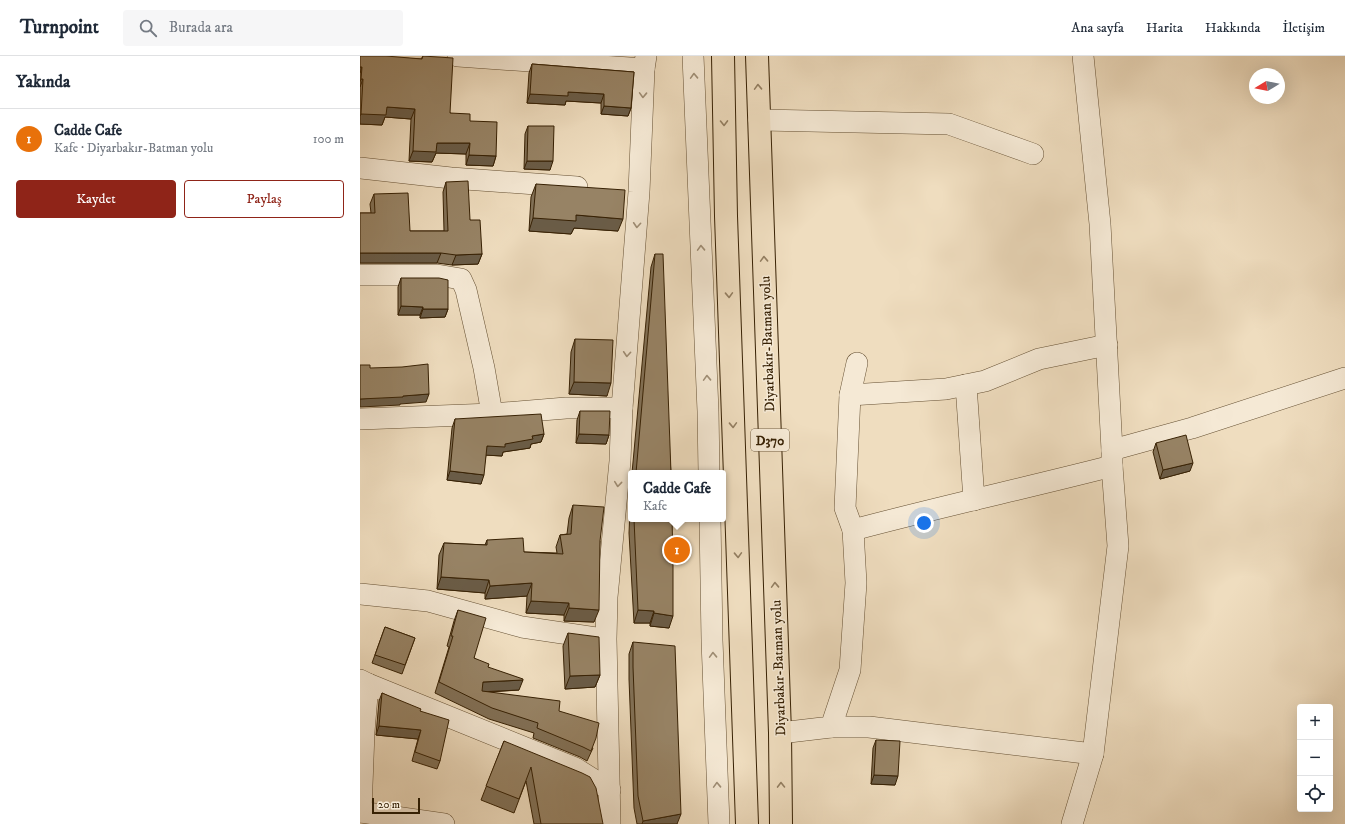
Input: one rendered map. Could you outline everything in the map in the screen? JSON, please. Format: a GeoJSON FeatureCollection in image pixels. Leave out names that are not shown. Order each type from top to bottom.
{"type":"FeatureCollection","features":[{"type":"Feature","properties":{"kind":"highway","name":"D370"},"geometry":{"type":"LineString","coordinates":[[723,56],[726,223],[747,824]]}},
{"type":"Feature","properties":{"kind":"highway","name":"Diyarbakır-Batman yolu"},"geometry":{"type":"LineString","coordinates":[[757,56],[782,824]]}},
{"type":"Feature","properties":{"kind":"street"},"geometry":{"type":"LineString","coordinates":[[458,56],[645,62],[631,191],[620,461],[607,597],[606,639],[610,824]]}},
{"type":"Feature","properties":{"kind":"street"},"geometry":{"type":"LineString","coordinates":[[693,56],[708,411],[709,470]]}},
{"type":"Feature","properties":{"kind":"street"},"geometry":{"type":"LineString","coordinates":[[1072,824],[1093,754],[1118,546],[1100,224],[1083,56]]}},
{"type":"Feature","properties":{"kind":"street"},"geometry":{"type":"LineString","coordinates":[[760,120],[949,124],[1033,154]]}},
{"type":"Feature","properties":{"kind":"street"},"geometry":{"type":"LineString","coordinates":[[360,168],[451,178],[592,188]]}},
{"type":"Feature","properties":{"kind":"street"},"geometry":{"type":"LineString","coordinates":[[360,275],[437,275],[461,279],[466,290],[484,368],[492,414]]}},
{"type":"Feature","properties":{"kind":"street"},"geometry":{"type":"LineString","coordinates":[[850,395],[946,389],[985,381],[1038,359],[1107,345]]}},
{"type":"Feature","properties":{"kind":"street"},"geometry":{"type":"LineString","coordinates":[[831,727],[850,670],[856,583],[853,530],[845,508],[850,395],[857,363]]}},
{"type":"Feature","properties":{"kind":"street"},"geometry":{"type":"LineString","coordinates":[[853,530],[1024,489],[1192,428],[1345,378]]}},
{"type":"Feature","properties":{"kind":"street"},"geometry":{"type":"LineString","coordinates":[[966,385],[974,500]]}},
{"type":"Feature","properties":{"kind":"street"},"geometry":{"type":"LineString","coordinates":[[360,419],[492,414],[566,408],[622,408]]}},
{"type":"Feature","properties":{"kind":"street"},"geometry":{"type":"LineString","coordinates":[[710,522],[712,647],[719,824]]}},
{"type":"Feature","properties":{"kind":"street"},"geometry":{"type":"LineString","coordinates":[[360,594],[428,601],[522,627],[606,639]]}},
{"type":"Feature","properties":{"kind":"street"},"geometry":{"type":"LineString","coordinates":[[444,824],[360,812],[364,682],[575,768],[610,790]]}},
{"type":"Feature","properties":{"kind":"street"},"geometry":{"type":"LineString","coordinates":[[780,733],[831,727],[869,727],[1093,754]]}},
{"type":"Feature","properties":{"kind":"building"},"geometry":{"type":"Polygon","coordinates":[[[360,56],[386,56],[422,59],[423,56],[453,58],[450,113],[470,114],[470,121],[497,122],[496,156],[469,155],[470,143],[437,143],[436,152],[413,151],[415,109],[387,107],[386,115],[361,114],[363,79],[361,79],[362,67],[360,67],[360,56]]]}},
{"type":"Feature","properties":{"kind":"building"},"geometry":{"type":"Polygon","coordinates":[[[532,64],[634,72],[631,108],[604,106],[604,94],[568,92],[568,96],[530,94],[532,64]]]}},
{"type":"Feature","properties":{"kind":"building"},"geometry":{"type":"Polygon","coordinates":[[[528,126],[554,126],[553,161],[527,161],[528,126]]]}},
{"type":"Feature","properties":{"kind":"building"},"geometry":{"type":"Polygon","coordinates":[[[468,181],[470,220],[480,220],[482,254],[456,255],[441,253],[360,253],[360,213],[375,213],[374,194],[408,193],[410,231],[448,231],[446,182],[468,181]]]}},
{"type":"Feature","properties":{"kind":"building"},"geometry":{"type":"Polygon","coordinates":[[[536,184],[625,190],[623,219],[576,215],[576,221],[533,218],[536,184]]]}},
{"type":"Feature","properties":{"kind":"building"},"geometry":{"type":"Polygon","coordinates":[[[655,254],[663,254],[671,470],[636,470],[655,254]]]}},
{"type":"Feature","properties":{"kind":"building"},"geometry":{"type":"Polygon","coordinates":[[[401,278],[439,278],[448,280],[448,309],[423,309],[423,307],[401,306],[401,278]]]}},
{"type":"Feature","properties":{"kind":"building"},"geometry":{"type":"Polygon","coordinates":[[[575,339],[613,340],[611,383],[574,382],[575,339]]]}},
{"type":"Feature","properties":{"kind":"building"},"geometry":{"type":"Polygon","coordinates":[[[428,364],[429,394],[360,399],[360,365],[370,365],[370,368],[402,367],[428,364]]]}},
{"type":"Feature","properties":{"kind":"building"},"geometry":{"type":"Polygon","coordinates":[[[580,411],[610,411],[609,435],[579,434],[580,411]]]}},
{"type":"Feature","properties":{"kind":"building"},"geometry":{"type":"Polygon","coordinates":[[[541,414],[544,434],[532,436],[533,439],[505,444],[505,447],[487,446],[484,475],[450,471],[455,419],[541,414]]]}},
{"type":"Feature","properties":{"kind":"building"},"geometry":{"type":"Polygon","coordinates":[[[1186,435],[1193,463],[1163,470],[1156,443],[1186,435]]]}},
{"type":"Feature","properties":{"kind":"building"},"geometry":{"type":"Polygon","coordinates":[[[573,505],[604,507],[600,541],[599,610],[569,608],[569,603],[531,601],[532,583],[490,586],[489,580],[441,577],[444,543],[487,545],[487,540],[523,538],[524,552],[563,554],[560,535],[571,534],[573,505]]]}},
{"type":"Feature","properties":{"kind":"building"},"geometry":{"type":"Polygon","coordinates":[[[634,522],[672,522],[673,616],[654,613],[654,611],[638,610],[634,522]]]}},
{"type":"Feature","properties":{"kind":"building"},"geometry":{"type":"Polygon","coordinates":[[[458,610],[486,618],[474,658],[489,664],[488,667],[523,679],[483,682],[482,691],[560,701],[559,711],[599,723],[596,738],[591,751],[537,728],[538,723],[492,708],[439,682],[453,636],[451,636],[458,610]]]}},
{"type":"Feature","properties":{"kind":"building"},"geometry":{"type":"Polygon","coordinates":[[[385,627],[415,638],[405,665],[375,655],[385,627]]]}},
{"type":"Feature","properties":{"kind":"building"},"geometry":{"type":"Polygon","coordinates":[[[568,633],[599,637],[600,675],[570,676],[568,633]]]}},
{"type":"Feature","properties":{"kind":"building"},"geometry":{"type":"Polygon","coordinates":[[[633,642],[675,646],[681,814],[643,821],[638,796],[633,642]]]}},
{"type":"Feature","properties":{"kind":"building"},"geometry":{"type":"Polygon","coordinates":[[[382,693],[421,709],[420,711],[449,720],[440,761],[415,752],[421,730],[379,726],[382,693]]]}},
{"type":"Feature","properties":{"kind":"building"},"geometry":{"type":"Polygon","coordinates":[[[876,740],[900,741],[898,776],[874,775],[876,740]]]}},
{"type":"Feature","properties":{"kind":"building"},"geometry":{"type":"Polygon","coordinates":[[[504,741],[590,777],[596,788],[603,824],[541,824],[531,767],[519,799],[486,786],[504,741]]]}},
{"type":"Feature","properties":{"kind":"place","name":"Cadde Cafe"},"geometry":{"type":"Point","coordinates":[677,550]}}]}
